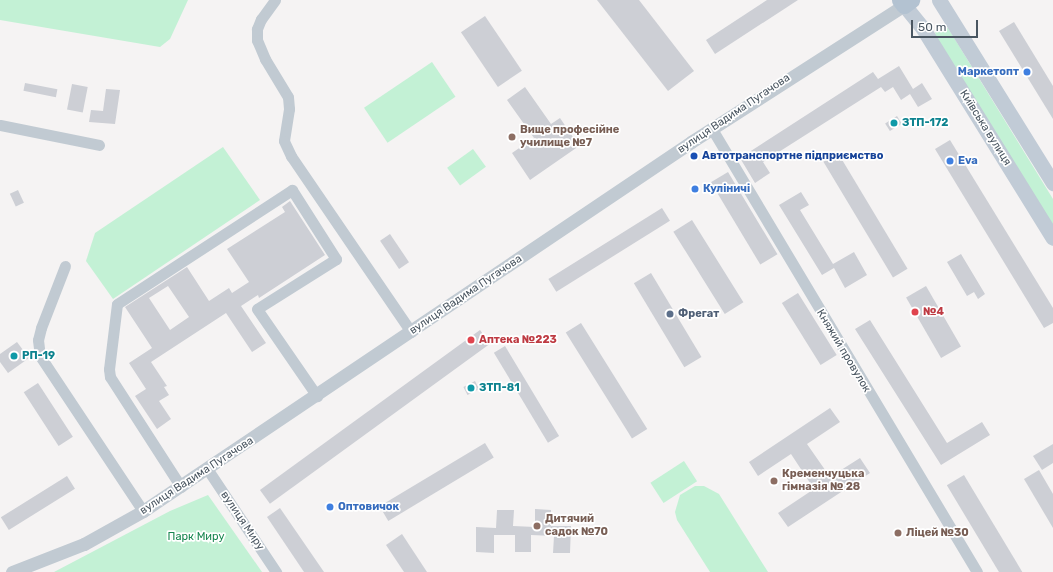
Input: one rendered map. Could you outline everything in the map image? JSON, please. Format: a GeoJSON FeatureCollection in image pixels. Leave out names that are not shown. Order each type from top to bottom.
{"type":"FeatureCollection","features":[{"type":"Feature","properties":{"kind":"main road"},"geometry":{"type":"LineString","coordinates":[[939,0],[1053,183]]}},
{"type":"Feature","properties":{"kind":"main road","name":"Київська вулиця"},"geometry":{"type":"LineString","coordinates":[[905,2],[1053,238]]}},
{"type":"Feature","properties":{"kind":"street"},"geometry":{"type":"LineString","coordinates":[[275,0],[259,24],[257,40],[264,58],[288,97],[290,109],[284,141],[291,156],[411,332]]}},
{"type":"Feature","properties":{"kind":"street","name":"вулиця Вадима Пугачова"},"geometry":{"type":"LineString","coordinates":[[12,572],[84,544],[143,511],[208,470],[712,129],[905,2]]}},
{"type":"Feature","properties":{"kind":"street"},"geometry":{"type":"LineString","coordinates":[[0,125],[99,145]]}},
{"type":"Feature","properties":{"kind":"street","name":"Княжий провулок"},"geometry":{"type":"LineString","coordinates":[[712,129],[977,572]]}},
{"type":"Feature","properties":{"kind":"street"},"geometry":{"type":"LineString","coordinates":[[181,487],[110,377],[109,369],[117,304],[292,190],[336,259],[257,310],[317,396]]}},
{"type":"Feature","properties":{"kind":"street"},"geometry":{"type":"LineString","coordinates":[[65,266],[41,328],[38,340],[40,356],[143,511]]}},
{"type":"Feature","properties":{"kind":"street","name":"вулиця Миру"},"geometry":{"type":"LineString","coordinates":[[208,470],[276,572]]}},
{"type":"Feature","properties":{"kind":"green space"},"geometry":{"type":"Polygon","coordinates":[[[0,0],[188,0],[170,39],[160,47],[0,20],[0,0]]]}},
{"type":"Feature","properties":{"kind":"green space"},"geometry":{"type":"Polygon","coordinates":[[[943,26],[948,28],[1053,199],[1053,227],[935,35],[936,29],[943,26]]]}},
{"type":"Feature","properties":{"kind":"green space"},"geometry":{"type":"Polygon","coordinates":[[[432,62],[455,97],[388,143],[364,108],[432,62]]]}},
{"type":"Feature","properties":{"kind":"green space"},"geometry":{"type":"Polygon","coordinates":[[[223,147],[260,200],[113,299],[86,261],[95,233],[223,147]]]}},
{"type":"Feature","properties":{"kind":"green space"},"geometry":{"type":"Polygon","coordinates":[[[473,149],[486,167],[460,186],[447,168],[473,149]]]}},
{"type":"Feature","properties":{"kind":"green space"},"geometry":{"type":"Polygon","coordinates":[[[684,461],[697,481],[664,503],[650,483],[684,461]]]}},
{"type":"Feature","properties":{"kind":"green space"},"geometry":{"type":"Polygon","coordinates":[[[695,486],[704,486],[719,494],[768,572],[710,572],[677,520],[675,512],[680,495],[695,486]]]}},
{"type":"Feature","properties":{"kind":"green space","name":"Парк Миру"},"geometry":{"type":"Polygon","coordinates":[[[208,495],[262,572],[54,572],[170,511],[208,495]]]}},
{"type":"Feature","properties":{"kind":"building"},"geometry":{"type":"Polygon","coordinates":[[[597,0],[639,0],[694,71],[668,91],[597,0]]]}},
{"type":"Feature","properties":{"kind":"building"},"geometry":{"type":"Polygon","coordinates":[[[767,0],[798,0],[715,54],[706,40],[767,0]]]}},
{"type":"Feature","properties":{"kind":"building"},"geometry":{"type":"Polygon","coordinates":[[[485,16],[522,71],[498,87],[461,32],[485,16]]]}},
{"type":"Feature","properties":{"kind":"building"},"geometry":{"type":"Polygon","coordinates":[[[1014,22],[1053,86],[1053,119],[999,31],[1014,22]]]}},
{"type":"Feature","properties":{"kind":"building"},"geometry":{"type":"Polygon","coordinates":[[[899,66],[913,89],[922,83],[932,99],[918,107],[910,94],[901,100],[893,87],[885,92],[881,87],[763,162],[770,173],[755,183],[740,158],[873,72],[878,79],[899,66]]]}},
{"type":"Feature","properties":{"kind":"building"},"geometry":{"type":"Polygon","coordinates":[[[25,83],[57,89],[56,97],[23,91],[25,83]]]}},
{"type":"Feature","properties":{"kind":"building"},"geometry":{"type":"Polygon","coordinates":[[[72,84],[88,87],[83,113],[67,110],[72,84]]]}},
{"type":"Feature","properties":{"kind":"building"},"geometry":{"type":"Polygon","coordinates":[[[525,87],[551,124],[560,118],[579,146],[530,180],[512,153],[534,138],[507,100],[525,87]]]}},
{"type":"Feature","properties":{"kind":"building"},"geometry":{"type":"Polygon","coordinates":[[[106,89],[120,90],[115,124],[89,122],[91,110],[103,111],[106,89]]]}},
{"type":"Feature","properties":{"kind":"building","name":"ЗТП-172"},"geometry":{"type":"Polygon","coordinates":[[[897,116],[902,124],[890,131],[885,123],[897,116]]]}},
{"type":"Feature","properties":{"kind":"building"},"geometry":{"type":"Polygon","coordinates":[[[950,140],[1053,308],[1053,323],[1044,328],[935,149],[950,140]]]}},
{"type":"Feature","properties":{"kind":"building"},"geometry":{"type":"Polygon","coordinates":[[[838,153],[908,269],[893,277],[823,162],[838,153]]]}},
{"type":"Feature","properties":{"kind":"building"},"geometry":{"type":"Polygon","coordinates":[[[728,172],[777,254],[760,265],[711,182],[728,172]]]}},
{"type":"Feature","properties":{"kind":"building"},"geometry":{"type":"Polygon","coordinates":[[[18,190],[24,203],[16,206],[10,194],[18,190]]]}},
{"type":"Feature","properties":{"kind":"building"},"geometry":{"type":"Polygon","coordinates":[[[801,192],[809,205],[800,210],[833,264],[854,252],[867,275],[845,288],[834,268],[822,275],[779,205],[801,192]]]}},
{"type":"Feature","properties":{"kind":"building"},"geometry":{"type":"Polygon","coordinates":[[[290,201],[325,255],[259,298],[258,295],[241,306],[266,343],[252,352],[226,313],[151,362],[167,386],[164,387],[169,395],[159,401],[171,419],[157,429],[135,396],[146,389],[129,363],[152,348],[125,307],[187,267],[209,301],[229,288],[232,293],[249,282],[227,249],[285,212],[282,207],[290,201]],[[168,286],[149,298],[170,330],[189,317],[168,286]]]}},
{"type":"Feature","properties":{"kind":"building"},"geometry":{"type":"Polygon","coordinates":[[[662,208],[670,221],[556,292],[548,279],[662,208]]]}},
{"type":"Feature","properties":{"kind":"building"},"geometry":{"type":"Polygon","coordinates":[[[692,220],[743,302],[725,314],[673,232],[692,220]]]}},
{"type":"Feature","properties":{"kind":"building"},"geometry":{"type":"Polygon","coordinates":[[[390,234],[409,262],[399,269],[380,241],[390,234]]]}},
{"type":"Feature","properties":{"kind":"building"},"geometry":{"type":"Polygon","coordinates":[[[961,254],[985,294],[978,299],[974,292],[967,296],[947,262],[961,254]]]}},
{"type":"Feature","properties":{"kind":"building"},"geometry":{"type":"Polygon","coordinates":[[[651,273],[701,357],[684,367],[634,283],[651,273]]]}},
{"type":"Feature","properties":{"kind":"building"},"geometry":{"type":"Polygon","coordinates":[[[926,286],[961,347],[941,358],[906,298],[926,286]]]}},
{"type":"Feature","properties":{"kind":"building"},"geometry":{"type":"Polygon","coordinates":[[[798,293],[837,355],[821,365],[782,303],[798,293]]]}},
{"type":"Feature","properties":{"kind":"building"},"geometry":{"type":"Polygon","coordinates":[[[870,320],[947,443],[982,422],[990,435],[941,465],[855,329],[870,320]]]}},
{"type":"Feature","properties":{"kind":"building"},"geometry":{"type":"Polygon","coordinates":[[[581,323],[647,429],[632,439],[566,333],[581,323]]]}},
{"type":"Feature","properties":{"kind":"building"},"geometry":{"type":"Polygon","coordinates":[[[480,330],[490,344],[270,504],[260,490],[480,330]]]}},
{"type":"Feature","properties":{"kind":"building","name":"РП-19"},"geometry":{"type":"Polygon","coordinates":[[[17,342],[29,358],[8,373],[0,362],[0,354],[17,342]]]}},
{"type":"Feature","properties":{"kind":"building"},"geometry":{"type":"Polygon","coordinates":[[[505,346],[559,436],[548,443],[494,353],[505,346]]]}},
{"type":"Feature","properties":{"kind":"building","name":"ЗТП-81"},"geometry":{"type":"Polygon","coordinates":[[[475,381],[479,389],[468,395],[463,387],[475,381]]]}},
{"type":"Feature","properties":{"kind":"building"},"geometry":{"type":"Polygon","coordinates":[[[38,383],[73,437],[59,446],[24,392],[38,383]]]}},
{"type":"Feature","properties":{"kind":"building"},"geometry":{"type":"Polygon","coordinates":[[[830,408],[840,422],[807,444],[830,477],[860,458],[870,473],[788,527],[778,513],[814,489],[791,454],[758,476],[749,462],[830,408]]]}},
{"type":"Feature","properties":{"kind":"building"},"geometry":{"type":"Polygon","coordinates":[[[485,443],[494,458],[388,521],[380,506],[485,443]]]}},
{"type":"Feature","properties":{"kind":"building"},"geometry":{"type":"Polygon","coordinates":[[[1053,444],[1053,463],[1042,470],[1033,456],[1053,444]]]}},
{"type":"Feature","properties":{"kind":"building"},"geometry":{"type":"Polygon","coordinates":[[[1039,470],[1053,494],[1053,528],[1024,479],[1039,470]]]}},
{"type":"Feature","properties":{"kind":"building"},"geometry":{"type":"Polygon","coordinates":[[[964,475],[1022,572],[999,572],[947,485],[964,475]]]}},
{"type":"Feature","properties":{"kind":"building"},"geometry":{"type":"Polygon","coordinates":[[[67,476],[75,489],[9,530],[1,517],[67,476]]]}},
{"type":"Feature","properties":{"kind":"building"},"geometry":{"type":"Polygon","coordinates":[[[280,508],[324,572],[304,572],[267,517],[280,508]]]}},
{"type":"Feature","properties":{"kind":"building"},"geometry":{"type":"Polygon","coordinates":[[[535,509],[551,510],[551,526],[571,526],[570,553],[553,553],[554,536],[531,535],[531,552],[515,552],[515,535],[494,535],[494,553],[476,552],[476,527],[496,528],[497,510],[514,510],[513,526],[535,527],[535,509]]]}},
{"type":"Feature","properties":{"kind":"building"},"geometry":{"type":"Polygon","coordinates":[[[402,534],[427,572],[404,572],[386,545],[402,534]]]}},
{"type":"Feature","properties":{"kind":"place","name":"Маркетопт"},"geometry":{"type":"Point","coordinates":[1027,72]}},
{"type":"Feature","properties":{"kind":"place","name":"ЗТП-172"},"geometry":{"type":"Point","coordinates":[894,123]}},
{"type":"Feature","properties":{"kind":"place","name":"Вище професійне училище №7"},"geometry":{"type":"Point","coordinates":[512,137]}},
{"type":"Feature","properties":{"kind":"place","name":"Автотранспортне підприємство"},"geometry":{"type":"Point","coordinates":[694,156]}},
{"type":"Feature","properties":{"kind":"place","name":"Eva"},"geometry":{"type":"Point","coordinates":[950,161]}},
{"type":"Feature","properties":{"kind":"place","name":"Куліничі"},"geometry":{"type":"Point","coordinates":[695,189]}},
{"type":"Feature","properties":{"kind":"place","name":"№4"},"geometry":{"type":"Point","coordinates":[915,312]}},
{"type":"Feature","properties":{"kind":"place","name":"Фрегат"},"geometry":{"type":"Point","coordinates":[670,314]}},
{"type":"Feature","properties":{"kind":"place","name":"Аптека №223"},"geometry":{"type":"Point","coordinates":[471,340]}},
{"type":"Feature","properties":{"kind":"place","name":"РП-19"},"geometry":{"type":"Point","coordinates":[14,356]}},
{"type":"Feature","properties":{"kind":"place","name":"ЗТП-81"},"geometry":{"type":"Point","coordinates":[471,388]}},
{"type":"Feature","properties":{"kind":"place","name":"Кременчуцька гімназія № 28"},"geometry":{"type":"Point","coordinates":[774,481]}},
{"type":"Feature","properties":{"kind":"place","name":"Оптовичок"},"geometry":{"type":"Point","coordinates":[330,507]}},
{"type":"Feature","properties":{"kind":"place","name":"Дитячий садок №70"},"geometry":{"type":"Point","coordinates":[537,526]}},
{"type":"Feature","properties":{"kind":"place","name":"Ліцей №30"},"geometry":{"type":"Point","coordinates":[898,533]}}]}
